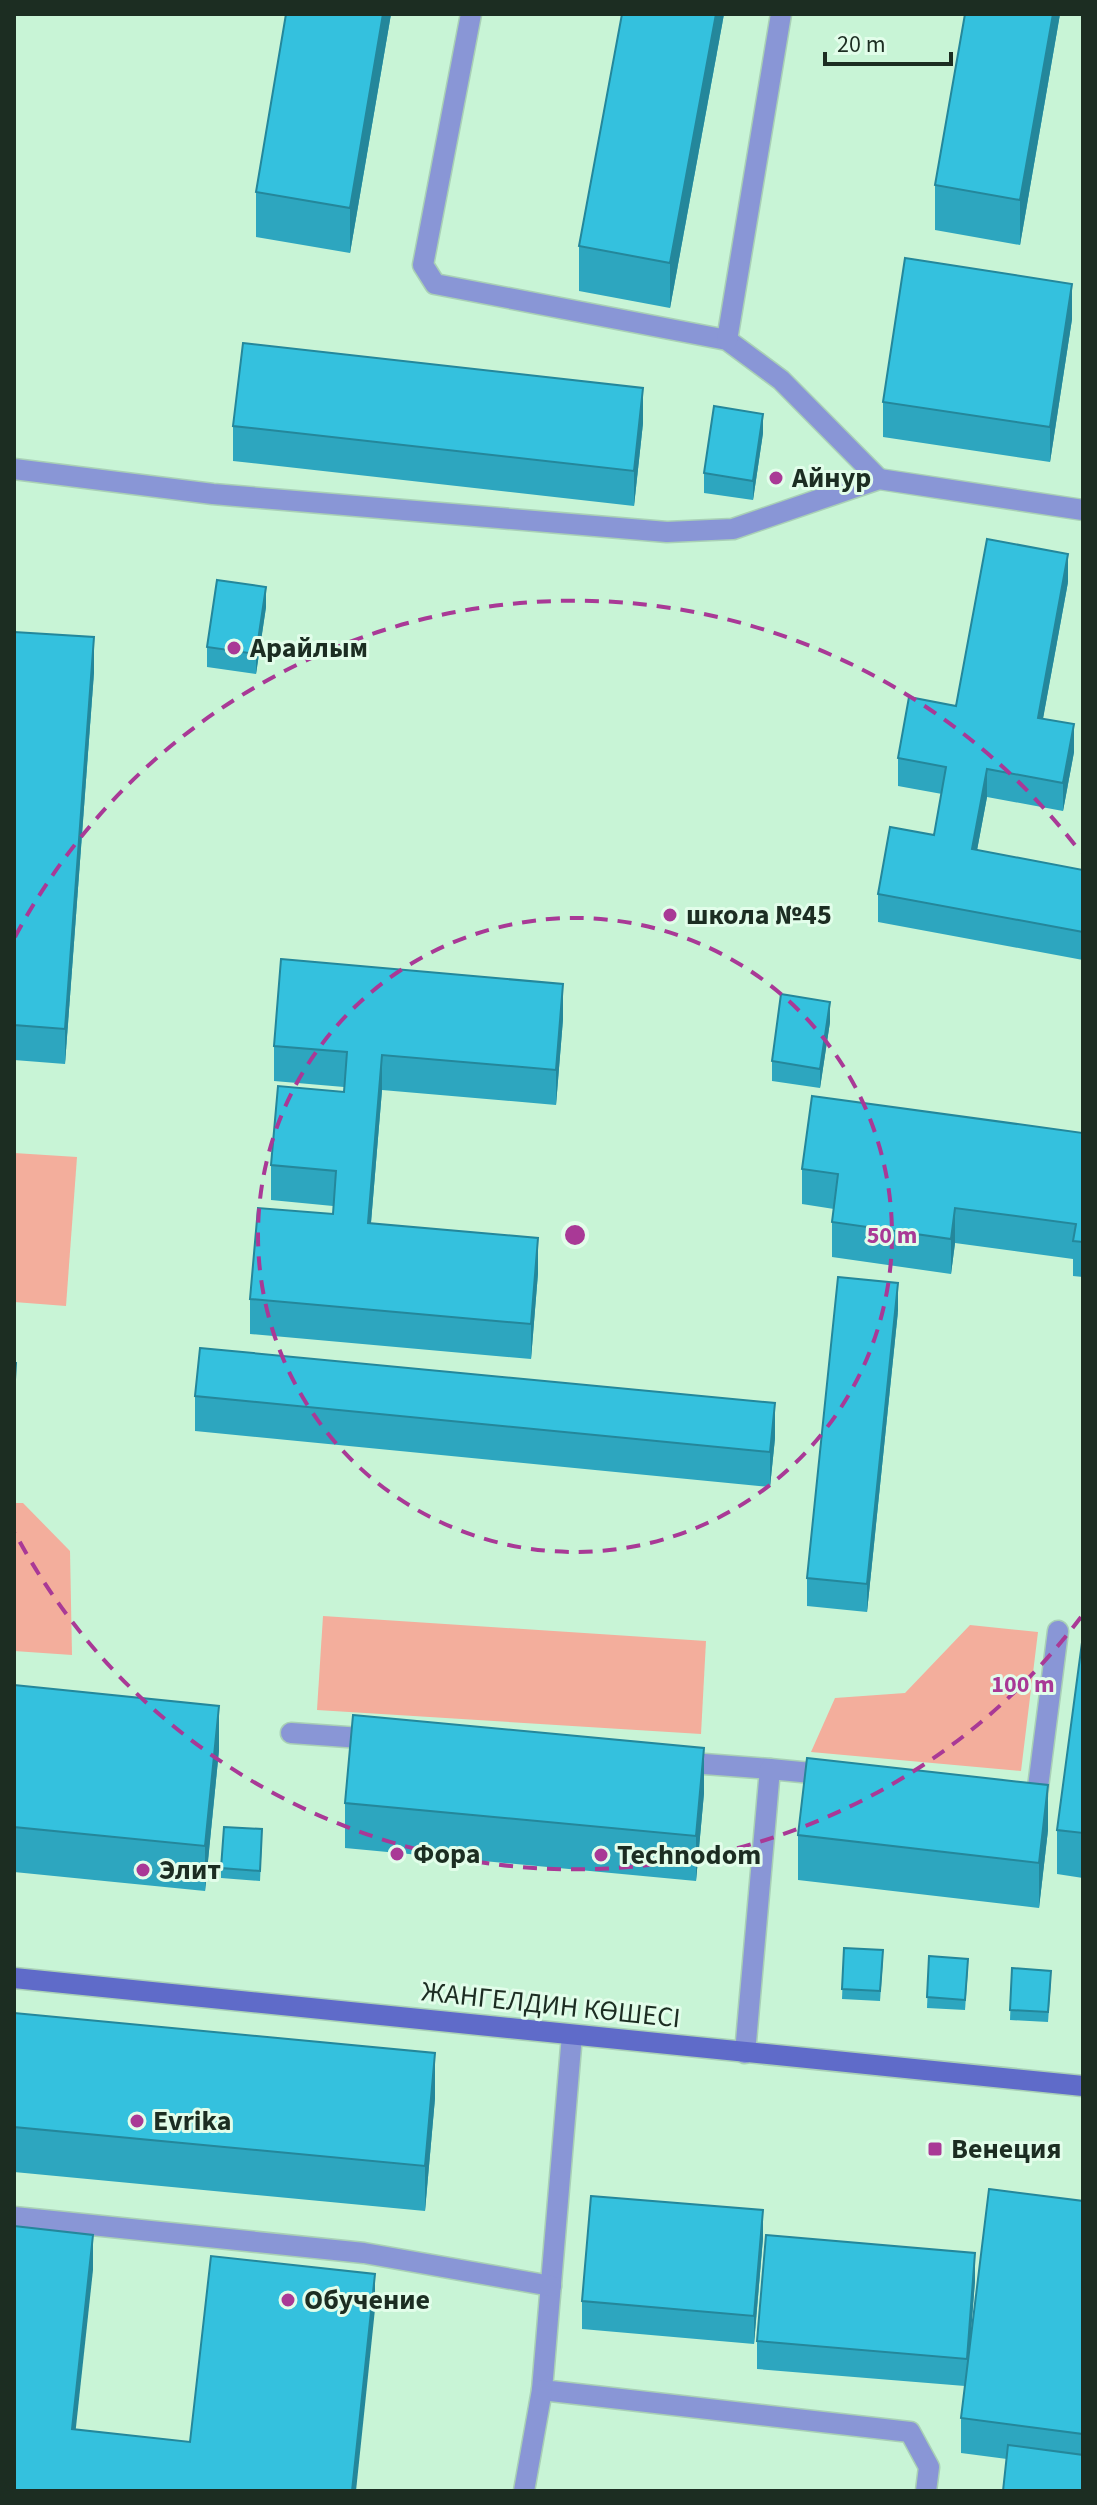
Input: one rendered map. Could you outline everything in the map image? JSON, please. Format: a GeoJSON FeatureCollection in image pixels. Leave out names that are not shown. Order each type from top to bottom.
{"type":"FeatureCollection","features":[{"type":"Feature","properties":{"kind":"main road","name":"ЖАНГЕЛДИН КӨШЕСІ"},"geometry":{"type":"LineString","coordinates":[[14,1978],[1083,2086]]}},
{"type":"Feature","properties":{"kind":"lane"},"geometry":{"type":"LineString","coordinates":[[471,14],[423,265],[435,284],[727,340],[781,380],[879,479]]}},
{"type":"Feature","properties":{"kind":"lane"},"geometry":{"type":"LineString","coordinates":[[727,340],[781,14]]}},
{"type":"Feature","properties":{"kind":"lane"},"geometry":{"type":"LineString","coordinates":[[14,469],[213,494],[667,532],[733,529],[879,479],[1083,510]]}},
{"type":"Feature","properties":{"kind":"lane"},"geometry":{"type":"LineString","coordinates":[[1005,1792],[1037,1795],[1058,1631]]}},
{"type":"Feature","properties":{"kind":"lane"},"geometry":{"type":"LineString","coordinates":[[291,1733],[399,1741]]}},
{"type":"Feature","properties":{"kind":"lane"},"geometry":{"type":"LineString","coordinates":[[662,1761],[849,1777]]}},
{"type":"Feature","properties":{"kind":"lane"},"geometry":{"type":"LineString","coordinates":[[745,2053],[770,1769]]}},
{"type":"Feature","properties":{"kind":"lane"},"geometry":{"type":"LineString","coordinates":[[524,2491],[542,2390],[572,2035]]}},
{"type":"Feature","properties":{"kind":"lane"},"geometry":{"type":"LineString","coordinates":[[14,2217],[364,2253],[551,2286]]}},
{"type":"Feature","properties":{"kind":"lane"},"geometry":{"type":"LineString","coordinates":[[542,2390],[910,2432],[929,2467],[926,2491]]}},
{"type":"Feature","properties":{"kind":"shaded area"},"geometry":{"type":"Polygon","coordinates":[[[14,1153],[77,1157],[66,1306],[14,1302],[14,1153]]]}},
{"type":"Feature","properties":{"kind":"shaded area"},"geometry":{"type":"Polygon","coordinates":[[[14,1503],[23,1503],[70,1551],[72,1655],[14,1651],[14,1503]]]}},
{"type":"Feature","properties":{"kind":"shaded area"},"geometry":{"type":"Polygon","coordinates":[[[323,1616],[706,1641],[701,1734],[317,1710],[323,1616]]]}},
{"type":"Feature","properties":{"kind":"shaded area"},"geometry":{"type":"Polygon","coordinates":[[[970,1625],[1038,1632],[1021,1771],[811,1752],[835,1698],[905,1693],[970,1625]]]}},
{"type":"Feature","properties":{"kind":"building"},"geometry":{"type":"Polygon","coordinates":[[[286,14],[383,14],[350,208],[256,192],[286,14]]]}},
{"type":"Feature","properties":{"kind":"building"},"geometry":{"type":"Polygon","coordinates":[[[622,14],[716,14],[670,263],[579,246],[622,14]]]}},
{"type":"Feature","properties":{"kind":"building"},"geometry":{"type":"Polygon","coordinates":[[[965,14],[1053,14],[1020,200],[935,185],[965,14]]]}},
{"type":"Feature","properties":{"kind":"building"},"geometry":{"type":"Polygon","coordinates":[[[905,258],[1072,284],[1050,427],[883,402],[905,258]]]}},
{"type":"Feature","properties":{"kind":"building"},"geometry":{"type":"Polygon","coordinates":[[[243,343],[643,388],[634,471],[233,426],[243,343]]]}},
{"type":"Feature","properties":{"kind":"building"},"geometry":{"type":"Polygon","coordinates":[[[714,406],[763,414],[753,481],[704,473],[714,406]]]}},
{"type":"Feature","properties":{"kind":"building"},"geometry":{"type":"Polygon","coordinates":[[[987,539],[1068,554],[1038,718],[1074,724],[1063,783],[987,769],[972,849],[1083,870],[1083,932],[878,894],[890,827],[934,835],[946,767],[898,758],[909,697],[956,706],[987,539]]]}},
{"type":"Feature","properties":{"kind":"building"},"geometry":{"type":"Polygon","coordinates":[[[217,580],[266,587],[256,654],[207,647],[217,580]]]}},
{"type":"Feature","properties":{"kind":"building"},"geometry":{"type":"Polygon","coordinates":[[[14,632],[94,637],[65,1029],[14,1025],[14,632]]]}},
{"type":"Feature","properties":{"kind":"building"},"geometry":{"type":"Polygon","coordinates":[[[281,959],[563,984],[556,1070],[382,1055],[368,1223],[538,1238],[531,1324],[250,1299],[258,1208],[333,1214],[336,1171],[271,1165],[278,1086],[344,1092],[347,1052],[274,1046],[281,959]]]}},
{"type":"Feature","properties":{"kind":"building"},"geometry":{"type":"Polygon","coordinates":[[[781,994],[830,1002],[820,1069],[772,1061],[781,994]]]}},
{"type":"Feature","properties":{"kind":"building"},"geometry":{"type":"Polygon","coordinates":[[[812,1096],[1083,1133],[1083,1242],[1073,1241],[1076,1224],[955,1208],[951,1239],[832,1222],[838,1174],[802,1169],[812,1096]]]}},
{"type":"Feature","properties":{"kind":"building"},"geometry":{"type":"Polygon","coordinates":[[[838,1277],[898,1283],[867,1584],[807,1578],[838,1277]]]}},
{"type":"Feature","properties":{"kind":"building"},"geometry":{"type":"Polygon","coordinates":[[[200,1348],[775,1403],[770,1452],[195,1396],[200,1348]]]}},
{"type":"Feature","properties":{"kind":"building"},"geometry":{"type":"Polygon","coordinates":[[[1083,1635],[1083,1833],[1057,1830],[1083,1635]]]}},
{"type":"Feature","properties":{"kind":"building"},"geometry":{"type":"Polygon","coordinates":[[[14,1685],[219,1706],[205,1846],[14,1827],[14,1685]]]}},
{"type":"Feature","properties":{"kind":"building"},"geometry":{"type":"Polygon","coordinates":[[[353,1715],[704,1748],[696,1836],[345,1803],[353,1715]]]}},
{"type":"Feature","properties":{"kind":"building"},"geometry":{"type":"Polygon","coordinates":[[[807,1758],[1048,1785],[1039,1863],[798,1835],[807,1758]]]}},
{"type":"Feature","properties":{"kind":"building"},"geometry":{"type":"Polygon","coordinates":[[[224,1827],[262,1829],[260,1871],[221,1868],[224,1827]]]}},
{"type":"Feature","properties":{"kind":"building"},"geometry":{"type":"Polygon","coordinates":[[[844,1948],[883,1950],[880,1991],[842,1989],[844,1948]]]}},
{"type":"Feature","properties":{"kind":"building"},"geometry":{"type":"Polygon","coordinates":[[[929,1956],[968,1959],[965,2000],[927,1997],[929,1956]]]}},
{"type":"Feature","properties":{"kind":"building"},"geometry":{"type":"Polygon","coordinates":[[[1012,1968],[1051,1971],[1048,2012],[1010,2010],[1012,1968]]]}},
{"type":"Feature","properties":{"kind":"building"},"geometry":{"type":"Polygon","coordinates":[[[14,2013],[435,2053],[425,2166],[14,2127],[14,2013]]]}},
{"type":"Feature","properties":{"kind":"building"},"geometry":{"type":"Polygon","coordinates":[[[989,2189],[1083,2201],[1083,2434],[961,2418],[989,2189]]]}},
{"type":"Feature","properties":{"kind":"building"},"geometry":{"type":"Polygon","coordinates":[[[591,2196],[763,2210],[754,2316],[582,2301],[591,2196]]]}},
{"type":"Feature","properties":{"kind":"building"},"geometry":{"type":"Polygon","coordinates":[[[14,2226],[93,2235],[72,2429],[190,2442],[211,2256],[375,2274],[352,2491],[14,2491],[14,2226]]]}},
{"type":"Feature","properties":{"kind":"building"},"geometry":{"type":"Polygon","coordinates":[[[766,2235],[975,2253],[967,2359],[757,2341],[766,2235]]]}},
{"type":"Feature","properties":{"kind":"building"},"geometry":{"type":"Polygon","coordinates":[[[1008,2445],[1083,2455],[1083,2491],[1003,2491],[1008,2445]]]}},
{"type":"Feature","properties":{"kind":"place","name":"Айнур"},"geometry":{"type":"Point","coordinates":[776,478]}},
{"type":"Feature","properties":{"kind":"place","name":"Арайлым"},"geometry":{"type":"Point","coordinates":[234,648]}},
{"type":"Feature","properties":{"kind":"place","name":"школа №45"},"geometry":{"type":"Point","coordinates":[670,915]}},
{"type":"Feature","properties":{"kind":"place","name":"Фора"},"geometry":{"type":"Point","coordinates":[397,1854]}},
{"type":"Feature","properties":{"kind":"place","name":"Technodom"},"geometry":{"type":"Point","coordinates":[601,1855]}},
{"type":"Feature","properties":{"kind":"place","name":"Элит"},"geometry":{"type":"Point","coordinates":[143,1870]}},
{"type":"Feature","properties":{"kind":"place","name":"Evrika"},"geometry":{"type":"Point","coordinates":[137,2121]}},
{"type":"Feature","properties":{"kind":"place","name":"Венеция"},"geometry":{"type":"Point","coordinates":[935,2149]}},
{"type":"Feature","properties":{"kind":"place","name":"Обучение"},"geometry":{"type":"Point","coordinates":[288,2300]}}]}
